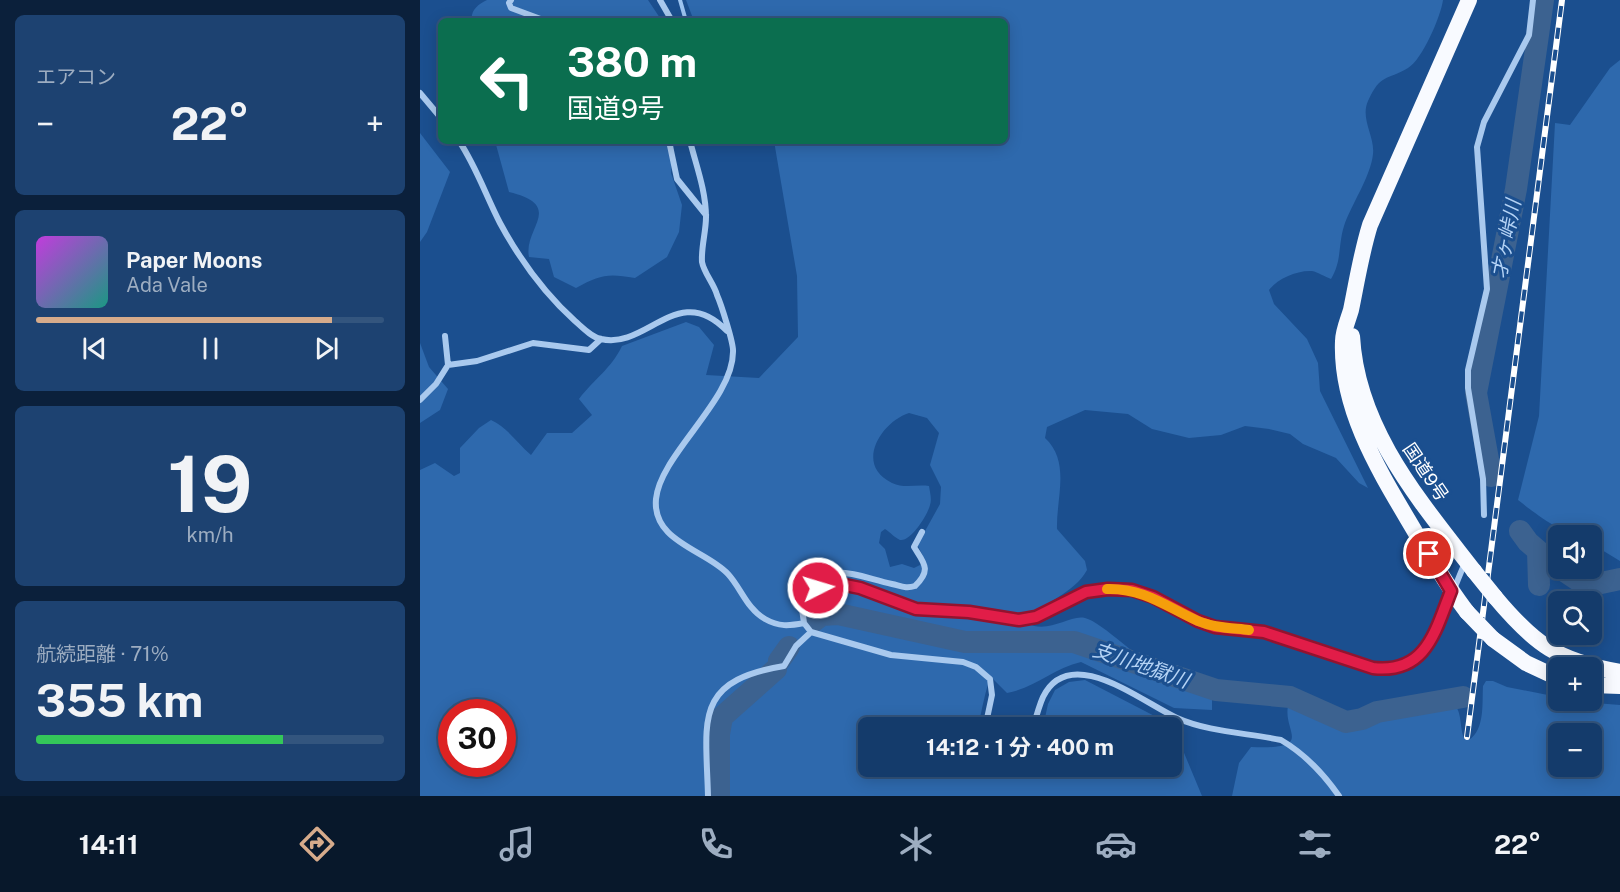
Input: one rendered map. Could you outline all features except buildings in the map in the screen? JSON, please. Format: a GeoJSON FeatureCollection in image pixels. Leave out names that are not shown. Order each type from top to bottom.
{"type":"FeatureCollection","features":[{"type":"Feature","properties":{"kind":"highway","name":"国道9号"},"geometry":{"type":"LineString","coordinates":[[1469,0],[1370,225],[1358,263],[1343,339],[1344,360],[1351,401],[1364,437],[1385,480],[1451,591],[1493,639],[1526,663],[1548,673]]}},
{"type":"Feature","properties":{"kind":"highway","name":"国道9号"},"geometry":{"type":"LineString","coordinates":[[1350,311],[1359,379],[1374,426],[1400,473],[1515,622],[1542,646],[1588,666],[1620,672]]}},
{"type":"Feature","properties":{"kind":"highway"},"geometry":{"type":"LineString","coordinates":[[1602,685],[1620,686]]}},
{"type":"Feature","properties":{"kind":"street"},"geometry":{"type":"LineString","coordinates":[[511,0],[509,3],[512,8],[538,18]]}},
{"type":"Feature","properties":{"kind":"street"},"geometry":{"type":"LineString","coordinates":[[660,0],[670,18]]}},
{"type":"Feature","properties":{"kind":"street"},"geometry":{"type":"LineString","coordinates":[[1484,515],[1483,479],[1468,388],[1468,370],[1487,289],[1477,147],[1484,122],[1529,35],[1533,0]]}},
{"type":"Feature","properties":{"kind":"street"},"geometry":{"type":"LineString","coordinates":[[420,93],[438,114]]}},
{"type":"Feature","properties":{"kind":"street"},"geometry":{"type":"LineString","coordinates":[[460,144],[501,225],[536,279],[567,314],[587,332],[601,339],[632,335],[677,314],[696,312],[713,317],[727,332]]}},
{"type":"Feature","properties":{"kind":"street"},"geometry":{"type":"LineString","coordinates":[[670,144],[677,179],[706,215]]}},
{"type":"Feature","properties":{"kind":"street"},"geometry":{"type":"LineString","coordinates":[[691,144],[706,215],[702,264],[717,294],[734,351],[728,373],[711,406],[661,481],[656,500],[657,514],[667,532],[728,574],[752,609],[762,617],[786,627],[804,623]]}},
{"type":"Feature","properties":{"kind":"street"},"geometry":{"type":"LineString","coordinates":[[420,400],[436,384],[448,365],[444,336]]}},
{"type":"Feature","properties":{"kind":"street"},"geometry":{"type":"LineString","coordinates":[[448,365],[486,359],[532,343],[589,350],[601,339]]}},
{"type":"Feature","properties":{"kind":"street"},"geometry":{"type":"LineString","coordinates":[[804,604],[798,600],[799,590],[815,577],[827,572],[851,574],[902,587],[915,586],[926,572],[925,562],[914,547],[922,532]]}},
{"type":"Feature","properties":{"kind":"street"},"geometry":{"type":"LineString","coordinates":[[987,717],[992,695],[990,679],[976,667],[963,663],[891,655],[811,632],[804,623],[802,609],[804,604],[814,591],[827,584],[837,584],[860,588],[916,609],[969,612],[1019,620],[1036,617],[1086,592],[1119,589],[1153,597],[1198,621],[1215,627],[1264,632],[1373,668],[1386,669],[1406,666],[1424,650],[1451,591],[1470,566]]}},
{"type":"Feature","properties":{"kind":"street"},"geometry":{"type":"LineString","coordinates":[[708,796],[707,722],[718,694],[739,676],[784,666],[796,646],[811,632]]}},
{"type":"Feature","properties":{"kind":"street"},"geometry":{"type":"LineString","coordinates":[[1037,717],[1043,696],[1050,687],[1059,680],[1085,673],[1100,677],[1175,717]]}},
{"type":"Feature","properties":{"kind":"street"},"geometry":{"type":"LineString","coordinates":[[1182,720],[1281,740],[1296,748],[1325,776],[1339,796]]}},
{"type":"Feature","properties":{"kind":"shaded area"},"geometry":{"type":"Polygon","coordinates":[[[487,0],[648,0],[660,18],[472,18],[475,8],[487,0]]]}},
{"type":"Feature","properties":{"kind":"shaded area"},"geometry":{"type":"Polygon","coordinates":[[[686,0],[1443,0],[1435,26],[1419,56],[1408,68],[1381,82],[1368,101],[1366,114],[1373,154],[1365,181],[1344,226],[1337,266],[1331,279],[1317,272],[1300,272],[1282,279],[1269,290],[1274,304],[1307,339],[1318,363],[1320,391],[1368,488],[1359,483],[1336,458],[1303,444],[1290,434],[1269,429],[1245,426],[1221,435],[1189,438],[1152,429],[1128,414],[1085,410],[1047,427],[1045,438],[1058,458],[1060,469],[1057,529],[1085,561],[1087,570],[1067,592],[1041,609],[1027,623],[1043,627],[1079,618],[1092,621],[1164,675],[1207,695],[1212,700],[1212,710],[1174,708],[1081,662],[1027,687],[1007,693],[991,677],[980,717],[858,717],[858,777],[1182,777],[1182,748],[1202,796],[420,796],[420,470],[435,463],[454,476],[460,473],[460,448],[479,428],[491,420],[507,431],[531,455],[547,433],[572,433],[592,415],[579,399],[608,368],[622,346],[686,322],[699,327],[714,345],[706,375],[759,378],[798,337],[797,276],[775,144],[1008,144],[1008,18],[693,18],[686,0]],[[909,413],[889,425],[881,434],[876,445],[873,455],[875,466],[881,475],[901,486],[929,486],[931,496],[926,515],[909,537],[900,540],[885,529],[881,532],[879,543],[885,549],[890,567],[902,564],[914,568],[922,564],[923,556],[918,546],[919,542],[940,504],[941,487],[930,465],[939,433],[927,418],[909,413]]]}},
{"type":"Feature","properties":{"kind":"shaded area"},"geometry":{"type":"Polygon","coordinates":[[[1620,60],[1620,561],[1602,550],[1602,525],[1554,525],[1518,500],[1539,416],[1555,123],[1570,125],[1610,68],[1620,60]]]}},
{"type":"Feature","properties":{"kind":"shaded area"},"geometry":{"type":"Polygon","coordinates":[[[420,133],[450,172],[427,232],[420,242],[420,133]]]}},
{"type":"Feature","properties":{"kind":"shaded area"},"geometry":{"type":"Polygon","coordinates":[[[496,144],[674,144],[671,173],[682,205],[679,232],[667,257],[635,278],[604,276],[576,288],[554,277],[549,259],[529,257],[529,246],[539,211],[535,204],[526,198],[509,192],[496,144]]]}},
{"type":"Feature","properties":{"kind":"shaded area"},"geometry":{"type":"Polygon","coordinates":[[[420,343],[429,367],[448,389],[440,410],[420,423],[420,343]]]}},
{"type":"Feature","properties":{"kind":"shaded area"},"geometry":{"type":"Polygon","coordinates":[[[1085,680],[1156,717],[1045,717],[1055,690],[1069,682],[1085,680]]]}},
{"type":"Feature","properties":{"kind":"shaded area"},"geometry":{"type":"Polygon","coordinates":[[[1486,681],[1548,695],[1548,711],[1602,711],[1602,704],[1620,705],[1620,796],[1232,796],[1239,763],[1251,747],[1272,747],[1285,745],[1291,741],[1287,710],[1290,700],[1351,726],[1379,715],[1451,702],[1459,713],[1464,738],[1469,740],[1478,729],[1483,686],[1486,681]]]}},
{"type":"Feature","properties":{"kind":"waterway"},"geometry":{"type":"LineString","coordinates":[[680,0],[685,18]]}},
{"type":"Feature","properties":{"kind":"waterway","name":"才ヶ峠川"},"geometry":{"type":"LineString","coordinates":[[1491,476],[1476,393],[1516,189],[1543,0]]}},
{"type":"Feature","properties":{"kind":"waterway","name":"才ヶ峠川"},"geometry":{"type":"LineString","coordinates":[[1520,531],[1528,542],[1548,559]]}},
{"type":"Feature","properties":{"kind":"waterway","name":"支川地獄川"},"geometry":{"type":"LineString","coordinates":[[1538,551],[1539,585]]}},
{"type":"Feature","properties":{"kind":"waterway","name":"才ヶ峠川"},"geometry":{"type":"LineString","coordinates":[[1576,579],[1587,586],[1620,579]]}},
{"type":"Feature","properties":{"kind":"waterway","name":"支川地獄川"},"geometry":{"type":"LineString","coordinates":[[814,621],[822,615],[838,614],[965,642],[1074,642],[1216,690],[1290,697],[1346,722],[1362,719],[1377,712],[1463,697]]}},
{"type":"Feature","properties":{"kind":"waterway","name":"支川地獄川"},"geometry":{"type":"LineString","coordinates":[[779,661],[789,647]]}},
{"type":"Feature","properties":{"kind":"waterway","name":"支川地獄川"},"geometry":{"type":"LineString","coordinates":[[719,796],[719,734],[722,717],[776,669]]}},
{"type":"Feature","properties":{"kind":"railway"},"geometry":{"type":"LineString","coordinates":[[1467,737],[1562,0]]}},
{"type":"Feature","properties":{"kind":"slow traffic"},"geometry":{"type":"LineString","coordinates":[[1107,589],[1132,590],[1142,593],[1215,627],[1249,630]]}},
{"type":"Feature","properties":{"kind":"route"},"geometry":{"type":"LineString","coordinates":[[818,588],[827,584],[840,584],[860,588],[916,609],[969,612],[1019,620],[1036,617],[1074,597],[1097,589],[1132,590],[1153,597],[1198,621],[1215,627],[1264,632],[1373,668],[1386,669],[1406,666],[1424,650],[1451,591],[1429,554]]}}]}
